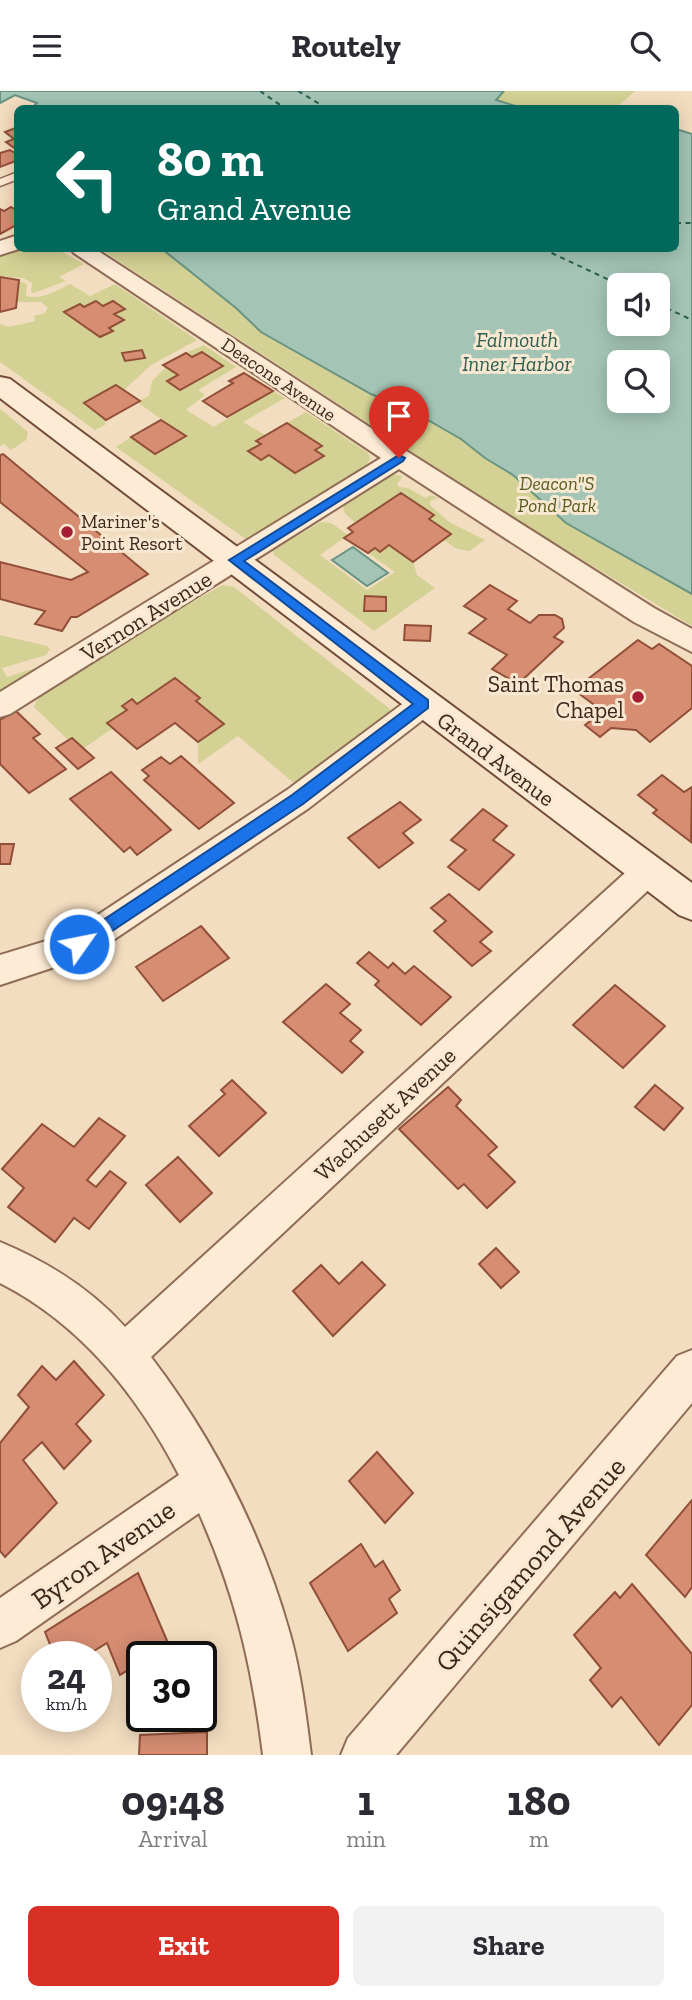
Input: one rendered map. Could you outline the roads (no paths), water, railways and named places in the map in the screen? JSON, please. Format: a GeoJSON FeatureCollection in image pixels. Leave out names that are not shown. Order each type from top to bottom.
{"type":"FeatureCollection","features":[{"type":"Feature","properties":{"kind":"main road","name":"Grand Avenue"},"geometry":{"type":"LineString","coordinates":[[0,385],[692,904]]}},
{"type":"Feature","properties":{"kind":"street","name":"Deacons Avenue"},"geometry":{"type":"LineString","coordinates":[[86,252],[399,458],[644,615],[692,642]]}},
{"type":"Feature","properties":{"kind":"street","name":"Vernon Avenue"},"geometry":{"type":"LineString","coordinates":[[0,706],[399,458]]}},
{"type":"Feature","properties":{"kind":"street"},"geometry":{"type":"LineString","coordinates":[[0,970],[79,944],[298,799],[423,704]]}},
{"type":"Feature","properties":{"kind":"street","name":"Wachusett Avenue"},"geometry":{"type":"LineString","coordinates":[[123,1356],[647,872]]}},
{"type":"Feature","properties":{"kind":"street"},"geometry":{"type":"LineString","coordinates":[[0,1262],[62,1296],[123,1356],[169,1417],[207,1482],[240,1555],[267,1633],[287,1755]]}},
{"type":"Feature","properties":{"kind":"street","name":"Quinsigamond Avenue"},"geometry":{"type":"LineString","coordinates":[[365,1755],[692,1371]]}},
{"type":"Feature","properties":{"kind":"street","name":"Byron Avenue"},"geometry":{"type":"LineString","coordinates":[[0,1625],[207,1482]]}},
{"type":"Feature","properties":{"kind":"water"},"geometry":{"type":"Polygon","coordinates":[[[0,91],[504,91],[496,100],[512,105],[35,105],[37,103],[15,95],[0,103],[0,91]]]}},
{"type":"Feature","properties":{"kind":"water","name":"Falmouth Inner Harbor"},"geometry":{"type":"Polygon","coordinates":[[[679,130],[692,134],[692,594],[566,523],[513,475],[461,439],[419,415],[371,394],[261,332],[236,308],[166,252],[679,252],[679,130]]]}},
{"type":"Feature","properties":{"kind":"water"},"geometry":{"type":"Polygon","coordinates":[[[353,547],[388,573],[367,586],[332,560],[353,547]]]}},
{"type":"Feature","properties":{"kind":"place","name":"Mariner's Point Resort"},"geometry":{"type":"Point","coordinates":[67,532]}},
{"type":"Feature","properties":{"kind":"place","name":"Saint Thomas Chapel"},"geometry":{"type":"Point","coordinates":[638,697]}},
{"type":"Feature","properties":{"kind":"park label","name":"Deacon\"S Pond Park"},"geometry":{"type":"Point","coordinates":[557,494]}}]}
